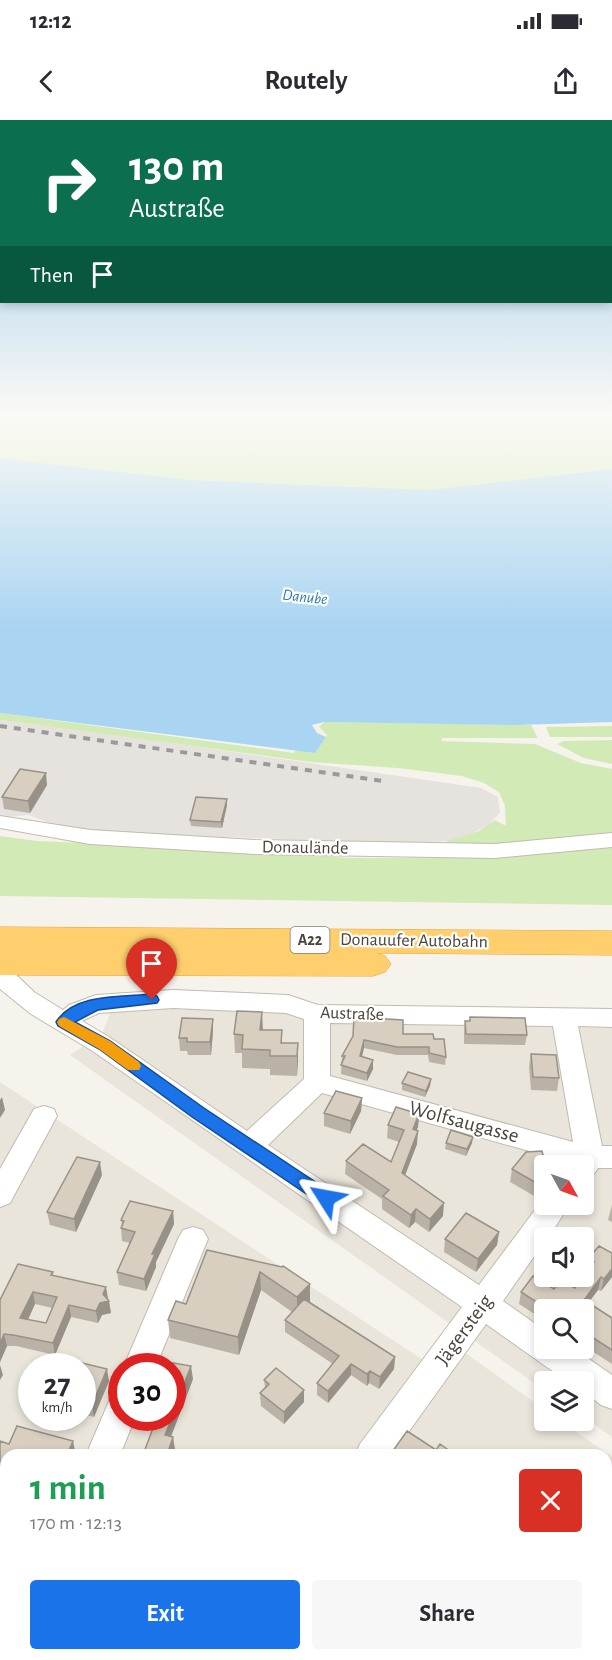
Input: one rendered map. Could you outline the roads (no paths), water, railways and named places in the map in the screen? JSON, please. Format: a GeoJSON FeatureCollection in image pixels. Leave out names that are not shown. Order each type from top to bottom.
{"type":"FeatureCollection","features":[{"type":"Feature","properties":{"kind":"highway","name":"Donauufer Autobahn"},"geometry":{"type":"LineString","coordinates":[[7,962],[612,943]]}},
{"type":"Feature","properties":{"kind":"highway","name":"Donauufer Autobahn"},"geometry":{"type":"LineString","coordinates":[[7,962],[612,964]]}},
{"type":"Feature","properties":{"kind":"street","name":"Donaulände"},"geometry":{"type":"LineString","coordinates":[[0,822],[90,837],[255,847],[495,851],[612,840]]}},
{"type":"Feature","properties":{"kind":"street"},"geometry":{"type":"LineString","coordinates":[[7,962],[44,1012],[104,1045],[534,1339]]}},
{"type":"Feature","properties":{"kind":"street","name":"Austraße"},"geometry":{"type":"LineString","coordinates":[[64,1022],[78,1011],[96,1004],[162,999],[288,1004],[317,1014],[612,1018]]}},
{"type":"Feature","properties":{"kind":"street"},"geometry":{"type":"LineString","coordinates":[[249,1146],[317,1082],[317,1014]]}},
{"type":"Feature","properties":{"kind":"street"},"geometry":{"type":"LineString","coordinates":[[564,1017],[599,1162]]}},
{"type":"Feature","properties":{"kind":"street","name":"Wolfsaugasse"},"geometry":{"type":"LineString","coordinates":[[317,1082],[599,1162]]}},
{"type":"Feature","properties":{"kind":"street"},"geometry":{"type":"LineString","coordinates":[[0,1195],[44,1116]]}},
{"type":"Feature","properties":{"kind":"street","name":"Jägersteig"},"geometry":{"type":"LineString","coordinates":[[376,1449],[548,1215]]}},
{"type":"Feature","properties":{"kind":"street"},"geometry":{"type":"LineString","coordinates":[[145,1353],[192,1239]]}},
{"type":"Feature","properties":{"kind":"street"},"geometry":{"type":"LineString","coordinates":[[562,1359],[612,1394]]}},
{"type":"Feature","properties":{"kind":"street"},"geometry":{"type":"LineString","coordinates":[[106,1449],[113,1431]]}},
{"type":"Feature","properties":{"kind":"water","name":"Danube"},"geometry":{"type":"Polygon","coordinates":[[[0,488],[378,488],[429,490],[448,488],[612,488],[612,722],[516,725],[324,722],[312,725],[317,733],[326,737],[315,753],[0,713],[0,488]]]}},
{"type":"Feature","properties":{"kind":"railway"},"geometry":{"type":"LineString","coordinates":[[0,726],[383,781]]}}]}
